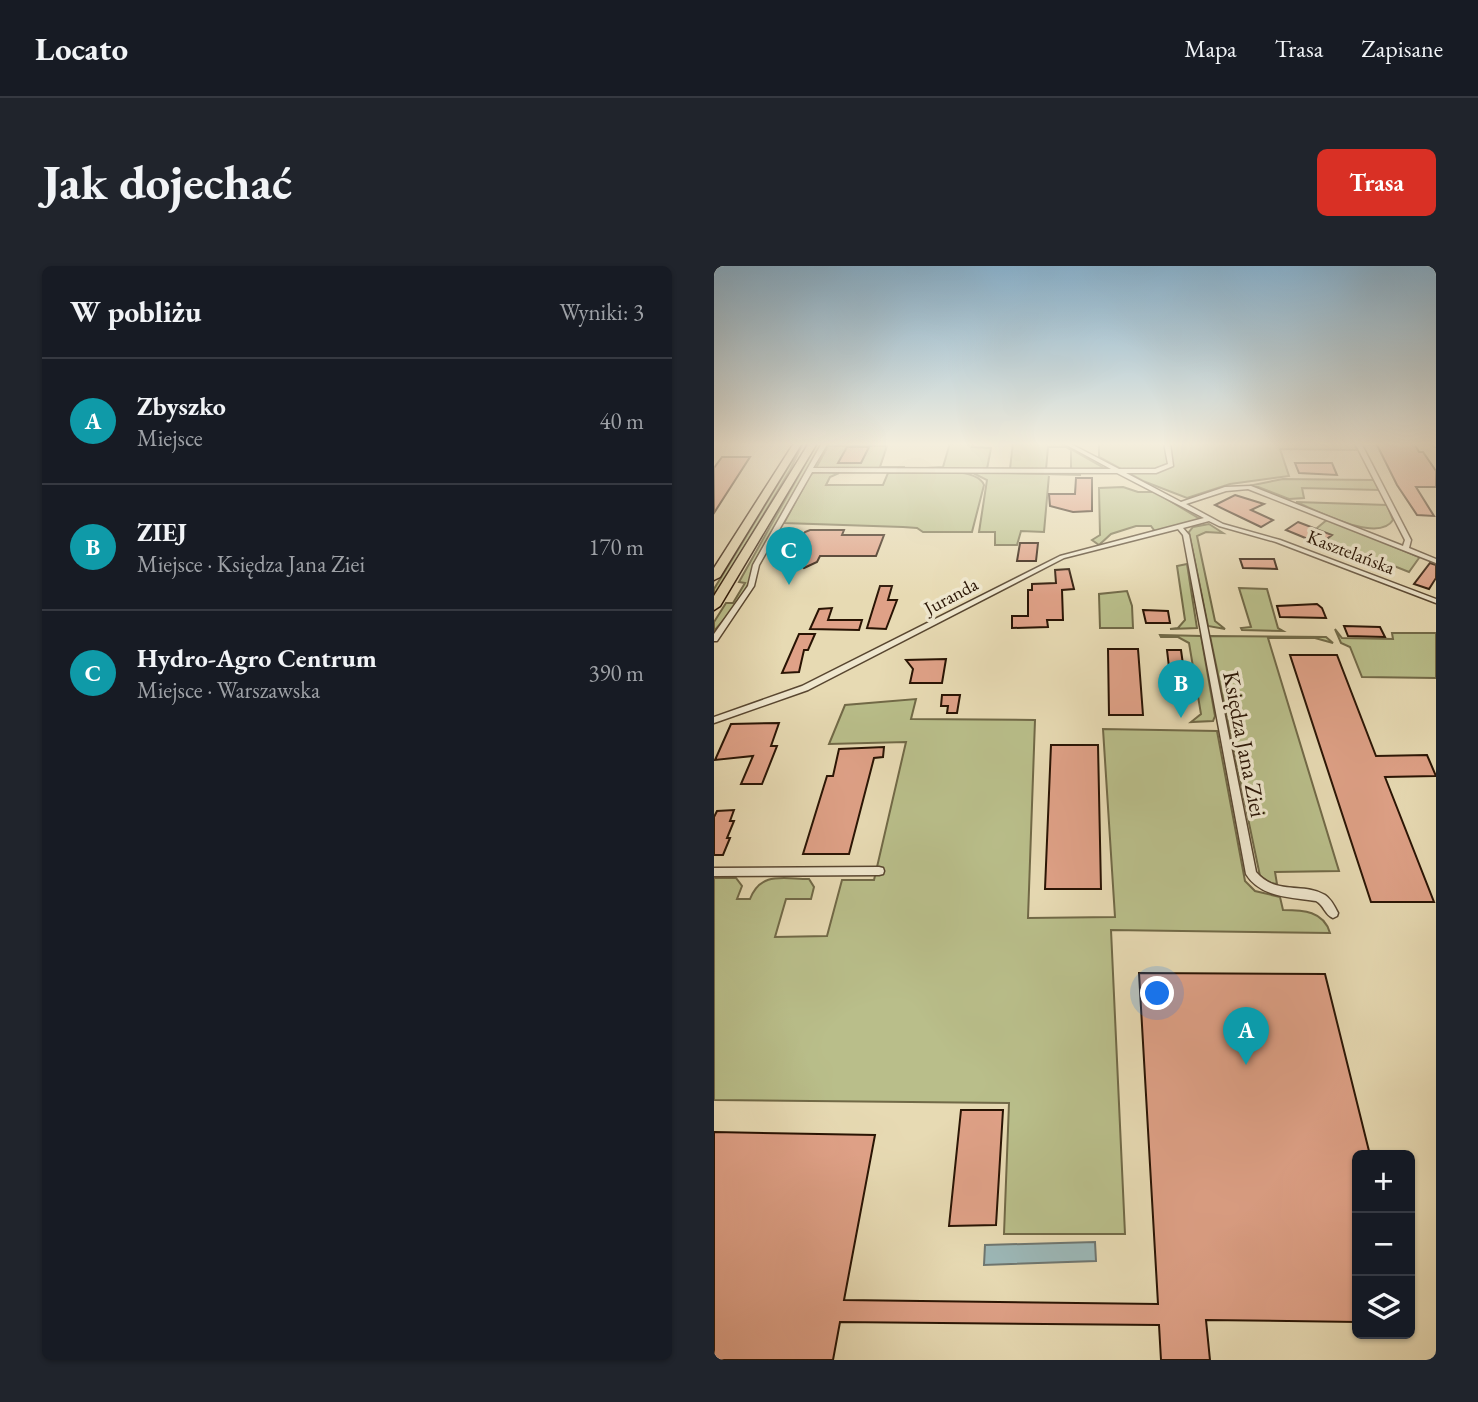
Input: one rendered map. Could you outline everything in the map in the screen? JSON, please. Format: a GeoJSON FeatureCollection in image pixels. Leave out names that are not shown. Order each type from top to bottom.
{"type":"FeatureCollection","features":[{"type":"Feature","properties":{"kind":"main road"},"geometry":{"type":"LineString","coordinates":[[714,578],[766,494]]}},
{"type":"Feature","properties":{"kind":"main road"},"geometry":{"type":"LineString","coordinates":[[714,606],[782,494]]}},
{"type":"Feature","properties":{"kind":"street"},"geometry":{"type":"LineString","coordinates":[[714,639],[751,586],[758,562],[796,494]]}},
{"type":"Feature","properties":{"kind":"street","name":"Kasztelańska"},"geometry":{"type":"LineString","coordinates":[[1161,494],[1230,529],[1278,541],[1436,601]]}},
{"type":"Feature","properties":{"kind":"street"},"geometry":{"type":"LineString","coordinates":[[1180,504],[1210,494]]}},
{"type":"Feature","properties":{"kind":"street"},"geometry":{"type":"LineString","coordinates":[[1266,494],[1436,561]]}},
{"type":"Feature","properties":{"kind":"street"},"geometry":{"type":"LineString","coordinates":[[1384,494],[1408,540],[1405,550]]}},
{"type":"Feature","properties":{"kind":"street","name":"Juranda"},"geometry":{"type":"LineString","coordinates":[[714,720],[805,688],[1062,557],[1209,519]]}},
{"type":"Feature","properties":{"kind":"street","name":"Księdza Jana Ziei"},"geometry":{"type":"LineString","coordinates":[[1180,528],[1186,535],[1251,874],[1255,880],[1269,888],[1318,897],[1324,900],[1333,913]]}},
{"type":"Feature","properties":{"kind":"street"},"geometry":{"type":"LineString","coordinates":[[714,872],[879,872]]}},
{"type":"Feature","properties":{"kind":"green space"},"geometry":{"type":"Polygon","coordinates":[[[772,494],[776,494],[714,598],[714,589],[772,494]]]}},
{"type":"Feature","properties":{"kind":"green space"},"geometry":{"type":"Polygon","coordinates":[[[788,494],[793,494],[754,563],[750,581],[737,605],[714,631],[714,622],[726,603],[733,603],[745,583],[739,582],[788,494]]]}},
{"type":"Feature","properties":{"kind":"green space"},"geometry":{"type":"Polygon","coordinates":[[[800,494],[982,494],[972,532],[923,532],[917,528],[903,527],[784,523],[800,494]]]}},
{"type":"Feature","properties":{"kind":"green space"},"geometry":{"type":"Polygon","coordinates":[[[985,494],[1047,494],[1044,532],[1021,531],[1017,545],[995,545],[995,532],[979,532],[985,494]]]}},
{"type":"Feature","properties":{"kind":"green space"},"geometry":{"type":"Polygon","coordinates":[[[1099,494],[1158,494],[1200,519],[1156,533],[1151,526],[1136,526],[1111,534],[1099,545],[1092,540],[1100,535],[1099,494]]]}},
{"type":"Feature","properties":{"kind":"green space"},"geometry":{"type":"Polygon","coordinates":[[[1177,494],[1199,494],[1187,498],[1177,494]]]}},
{"type":"Feature","properties":{"kind":"green space"},"geometry":{"type":"Polygon","coordinates":[[[1276,494],[1303,494],[1304,498],[1289,499],[1276,494]]]}},
{"type":"Feature","properties":{"kind":"green space"},"geometry":{"type":"Polygon","coordinates":[[[1296,502],[1387,505],[1393,520],[1385,526],[1361,527],[1296,502]]]}},
{"type":"Feature","properties":{"kind":"green space"},"geometry":{"type":"Polygon","coordinates":[[[1328,519],[1419,558],[1409,572],[1311,533],[1328,519]]]}},
{"type":"Feature","properties":{"kind":"green space"},"geometry":{"type":"Polygon","coordinates":[[[1209,524],[1223,533],[1206,532],[1197,536],[1215,621],[1225,629],[1208,626],[1189,532],[1193,527],[1209,524]]]}},
{"type":"Feature","properties":{"kind":"green space"},"geometry":{"type":"Polygon","coordinates":[[[1187,564],[1197,628],[1170,629],[1178,628],[1185,620],[1177,566],[1187,564]]]}},
{"type":"Feature","properties":{"kind":"green space"},"geometry":{"type":"Polygon","coordinates":[[[1239,588],[1267,589],[1278,628],[1283,631],[1242,630],[1241,628],[1251,627],[1239,588]]]}},
{"type":"Feature","properties":{"kind":"green space"},"geometry":{"type":"Polygon","coordinates":[[[1127,591],[1132,606],[1133,628],[1100,628],[1099,594],[1127,591]]]}},
{"type":"Feature","properties":{"kind":"green space"},"geometry":{"type":"Polygon","coordinates":[[[1335,629],[1342,638],[1393,639],[1392,633],[1436,633],[1436,678],[1362,677],[1350,647],[1341,643],[1335,629]]]}},
{"type":"Feature","properties":{"kind":"green space"},"geometry":{"type":"Polygon","coordinates":[[[1160,635],[1201,636],[1215,716],[1213,721],[1191,722],[1201,714],[1189,643],[1178,637],[1160,635]]]}},
{"type":"Feature","properties":{"kind":"green space"},"geometry":{"type":"Polygon","coordinates":[[[1210,636],[1326,637],[1333,643],[1315,638],[1268,638],[1339,871],[1275,872],[1277,884],[1260,876],[1210,636]]]}},
{"type":"Feature","properties":{"kind":"green space"},"geometry":{"type":"Polygon","coordinates":[[[916,699],[911,719],[1035,720],[1028,918],[1115,917],[1103,729],[1217,731],[1245,881],[1255,891],[1280,897],[1283,910],[1305,911],[1318,916],[1330,933],[1111,930],[1125,1234],[1004,1234],[1009,1103],[714,1100],[714,878],[736,878],[742,886],[737,899],[750,899],[760,884],[774,878],[809,879],[814,887],[811,899],[786,899],[775,937],[827,936],[842,880],[874,880],[906,742],[829,744],[845,705],[916,699]]]}},
{"type":"Feature","properties":{"kind":"water"},"geometry":{"type":"Polygon","coordinates":[[[1095,1242],[1096,1261],[984,1265],[985,1245],[1095,1242]]]}},
{"type":"Feature","properties":{"kind":"building"},"geometry":{"type":"Polygon","coordinates":[[[714,494],[726,494],[714,513],[714,494]]]}},
{"type":"Feature","properties":{"kind":"building"},"geometry":{"type":"Polygon","coordinates":[[[1049,494],[1092,494],[1092,511],[1073,512],[1050,506],[1049,494]]]}},
{"type":"Feature","properties":{"kind":"building"},"geometry":{"type":"Polygon","coordinates":[[[1403,494],[1420,494],[1434,516],[1417,515],[1403,494]]]}},
{"type":"Feature","properties":{"kind":"building"},"geometry":{"type":"Polygon","coordinates":[[[1235,495],[1264,504],[1251,510],[1273,520],[1261,527],[1215,505],[1235,495]]]}},
{"type":"Feature","properties":{"kind":"building"},"geometry":{"type":"Polygon","coordinates":[[[1298,522],[1332,535],[1320,544],[1286,530],[1298,522]]]}},
{"type":"Feature","properties":{"kind":"building"},"geometry":{"type":"Polygon","coordinates":[[[844,530],[842,535],[884,535],[876,556],[820,556],[817,562],[804,568],[792,559],[801,543],[797,543],[805,532],[844,530]]]}},
{"type":"Feature","properties":{"kind":"building"},"geometry":{"type":"Polygon","coordinates":[[[1020,543],[1038,543],[1036,561],[1017,561],[1020,543]]]}},
{"type":"Feature","properties":{"kind":"building"},"geometry":{"type":"Polygon","coordinates":[[[1240,559],[1274,559],[1277,569],[1243,568],[1240,559]]]}},
{"type":"Feature","properties":{"kind":"building"},"geometry":{"type":"Polygon","coordinates":[[[1430,563],[1436,565],[1436,578],[1429,589],[1414,584],[1430,563]]]}},
{"type":"Feature","properties":{"kind":"building"},"geometry":{"type":"Polygon","coordinates":[[[1069,569],[1074,589],[1062,590],[1063,620],[1047,620],[1048,627],[1012,628],[1012,616],[1028,616],[1028,590],[1032,590],[1032,584],[1056,583],[1055,570],[1069,569]]]}},
{"type":"Feature","properties":{"kind":"building"},"geometry":{"type":"Polygon","coordinates":[[[880,586],[892,586],[888,600],[897,600],[886,629],[867,628],[880,586]]]}},
{"type":"Feature","properties":{"kind":"building"},"geometry":{"type":"Polygon","coordinates":[[[1317,604],[1326,618],[1280,617],[1277,606],[1317,604]]]}},
{"type":"Feature","properties":{"kind":"building"},"geometry":{"type":"Polygon","coordinates":[[[832,608],[828,620],[862,620],[859,630],[810,629],[819,609],[832,608]]]}},
{"type":"Feature","properties":{"kind":"building"},"geometry":{"type":"Polygon","coordinates":[[[1143,610],[1168,611],[1170,623],[1146,623],[1143,610]]]}},
{"type":"Feature","properties":{"kind":"building"},"geometry":{"type":"Polygon","coordinates":[[[1344,626],[1380,627],[1385,637],[1348,636],[1344,626]]]}},
{"type":"Feature","properties":{"kind":"building"},"geometry":{"type":"Polygon","coordinates":[[[799,634],[815,634],[808,650],[804,650],[799,672],[782,673],[799,634]]]}},
{"type":"Feature","properties":{"kind":"building"},"geometry":{"type":"Polygon","coordinates":[[[1108,649],[1138,649],[1143,715],[1109,715],[1108,649]]]}},
{"type":"Feature","properties":{"kind":"building"},"geometry":{"type":"Polygon","coordinates":[[[1167,650],[1181,650],[1187,693],[1172,693],[1167,650]]]}},
{"type":"Feature","properties":{"kind":"building"},"geometry":{"type":"Polygon","coordinates":[[[1290,655],[1337,655],[1376,756],[1427,755],[1436,776],[1385,777],[1434,902],[1371,902],[1290,655]]]}},
{"type":"Feature","properties":{"kind":"building"},"geometry":{"type":"Polygon","coordinates":[[[946,659],[942,683],[910,683],[913,669],[906,660],[946,659]]]}},
{"type":"Feature","properties":{"kind":"building"},"geometry":{"type":"Polygon","coordinates":[[[942,695],[960,695],[957,713],[947,713],[948,706],[941,706],[942,695]]]}},
{"type":"Feature","properties":{"kind":"building"},"geometry":{"type":"Polygon","coordinates":[[[779,723],[771,746],[777,746],[762,784],[741,784],[753,756],[715,760],[731,724],[779,723]]]}},
{"type":"Feature","properties":{"kind":"building"},"geometry":{"type":"Polygon","coordinates":[[[1051,745],[1098,745],[1101,889],[1045,889],[1051,745]]]}},
{"type":"Feature","properties":{"kind":"building"},"geometry":{"type":"Polygon","coordinates":[[[884,747],[883,757],[874,758],[849,854],[803,854],[827,776],[833,776],[839,749],[884,747]]]}},
{"type":"Feature","properties":{"kind":"building"},"geometry":{"type":"Polygon","coordinates":[[[734,810],[730,821],[734,821],[727,838],[730,838],[723,855],[714,855],[714,817],[717,811],[734,810]]]}},
{"type":"Feature","properties":{"kind":"building"},"geometry":{"type":"Polygon","coordinates":[[[1139,973],[1325,974],[1369,1150],[1352,1150],[1352,1322],[1206,1320],[1210,1360],[1161,1360],[1159,1325],[840,1322],[833,1360],[714,1360],[714,1132],[875,1135],[844,1300],[1158,1304],[1139,973]]]}},
{"type":"Feature","properties":{"kind":"building"},"geometry":{"type":"Polygon","coordinates":[[[961,1110],[1003,1110],[996,1225],[949,1226],[961,1110]]]}},
{"type":"Feature","properties":{"kind":"place","name":"Hydro-Agro Centrum"},"geometry":{"type":"Point","coordinates":[789,585]}},
{"type":"Feature","properties":{"kind":"place","name":"ZIEJ"},"geometry":{"type":"Point","coordinates":[1181,718]}},
{"type":"Feature","properties":{"kind":"place","name":"Zbyszko"},"geometry":{"type":"Point","coordinates":[1246,1065]}}]}
